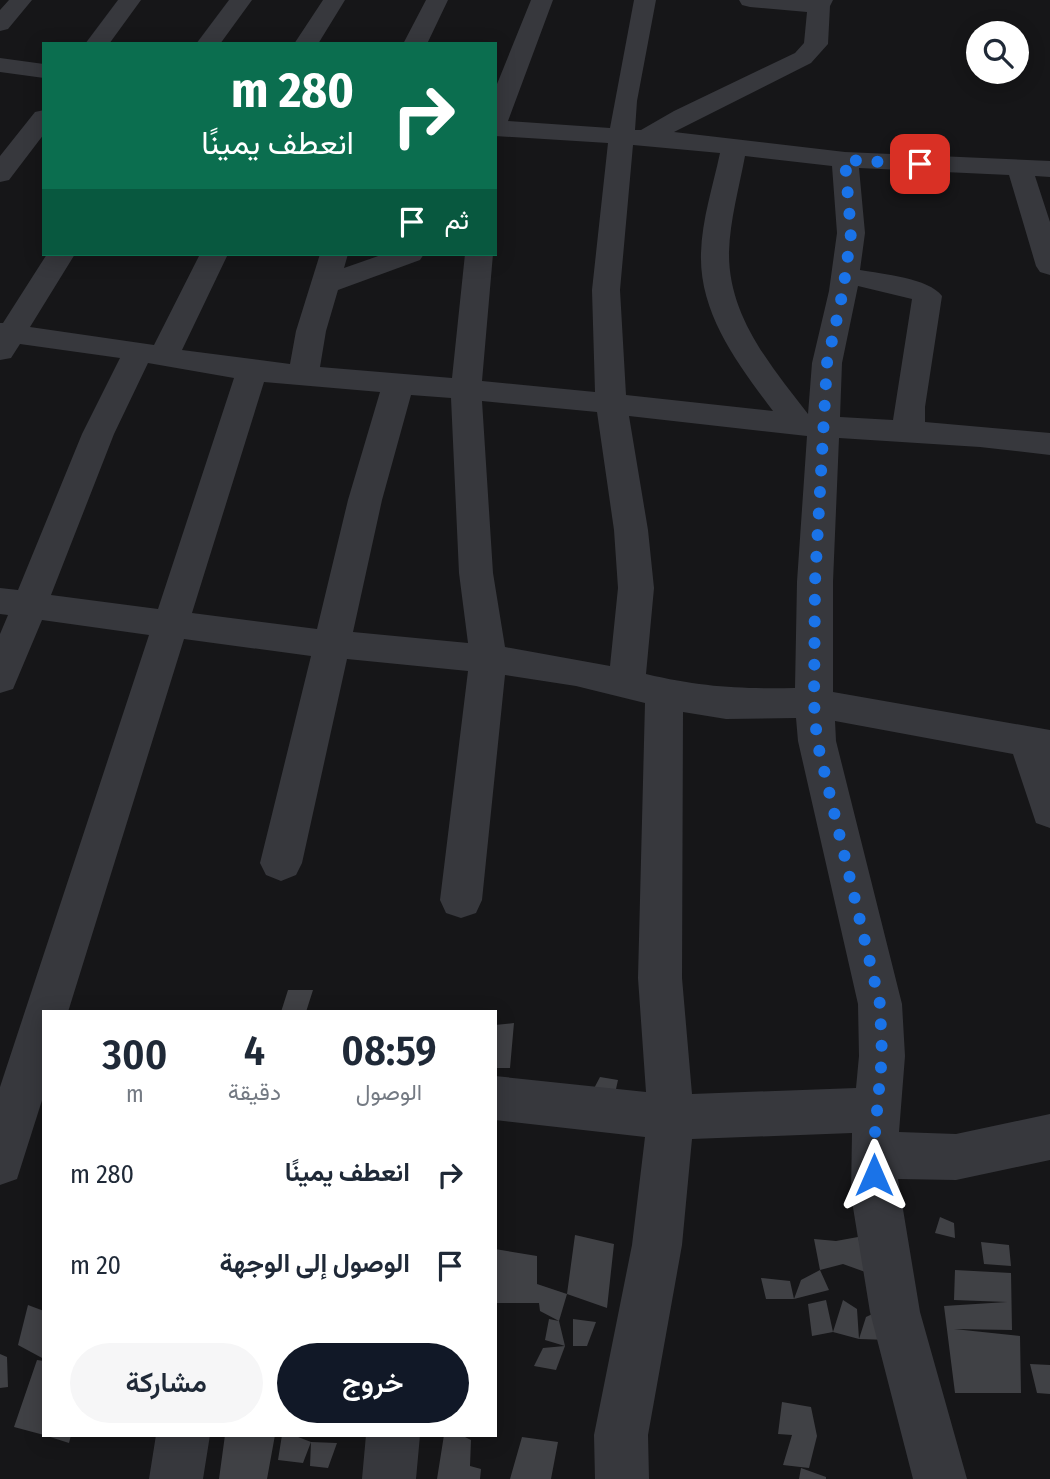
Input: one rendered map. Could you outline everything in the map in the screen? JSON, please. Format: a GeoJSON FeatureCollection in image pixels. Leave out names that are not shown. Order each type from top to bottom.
{"type":"FeatureCollection","features":[{"type":"Feature","properties":{"kind":"street"},"geometry":{"type":"LineString","coordinates":[[0,24],[21,0]]}},
{"type":"Feature","properties":{"kind":"street"},"geometry":{"type":"LineString","coordinates":[[98,42],[130,0]]}},
{"type":"Feature","properties":{"kind":"street"},"geometry":{"type":"LineString","coordinates":[[210,42],[242,0]]}},
{"type":"Feature","properties":{"kind":"street"},"geometry":{"type":"LineString","coordinates":[[307,42],[334,0]]}},
{"type":"Feature","properties":{"kind":"street"},"geometry":{"type":"LineString","coordinates":[[416,42],[437,0]]}},
{"type":"Feature","properties":{"kind":"street"},"geometry":{"type":"LineString","coordinates":[[497,117],[542,0]]}},
{"type":"Feature","properties":{"kind":"street"},"geometry":{"type":"LineString","coordinates":[[622,1479],[621,1435],[657,1245],[671,1117],[660,978],[645,688],[631,530],[611,404],[606,290],[634,137],[629,76],[645,0]]}},
{"type":"Feature","properties":{"kind":"street"},"geometry":{"type":"LineString","coordinates":[[634,137],[803,58],[816,44],[821,3],[750,0]]}},
{"type":"Feature","properties":{"kind":"street"},"geometry":{"type":"LineString","coordinates":[[0,65],[42,71]]}},
{"type":"Feature","properties":{"kind":"street"},"geometry":{"type":"LineString","coordinates":[[0,174],[42,120]]}},
{"type":"Feature","properties":{"kind":"street"},"geometry":{"type":"LineString","coordinates":[[497,128],[634,137],[845,160],[1050,169]]}},
{"type":"Feature","properties":{"kind":"street"},"geometry":{"type":"LineString","coordinates":[[734,147],[715,254],[719,294],[726,314],[762,376],[812,426]]}},
{"type":"Feature","properties":{"kind":"street"},"geometry":{"type":"LineString","coordinates":[[845,160],[851,233],[845,275],[812,426],[814,703],[817,741],[880,1004],[882,1056],[874,1132],[875,1195],[895,1312],[940,1479]]}},
{"type":"Feature","properties":{"kind":"street"},"geometry":{"type":"LineString","coordinates":[[1020,169],[1050,266]]}},
{"type":"Feature","properties":{"kind":"street"},"geometry":{"type":"LineString","coordinates":[[4,339],[60,256]]}},
{"type":"Feature","properties":{"kind":"street"},"geometry":{"type":"LineString","coordinates":[[0,679],[14,603],[98,434],[213,256]]}},
{"type":"Feature","properties":{"kind":"street"},"geometry":{"type":"LineString","coordinates":[[303,375],[311,331],[333,256]]}},
{"type":"Feature","properties":{"kind":"street"},"geometry":{"type":"LineString","coordinates":[[326,285],[405,256]]}},
{"type":"Feature","properties":{"kind":"street"},"geometry":{"type":"LineString","coordinates":[[461,900],[488,659],[476,573],[466,389],[479,256]]}},
{"type":"Feature","properties":{"kind":"street"},"geometry":{"type":"LineString","coordinates":[[845,275],[915,290],[928,296],[909,407],[909,431]]}},
{"type":"Feature","properties":{"kind":"street"},"geometry":{"type":"LineString","coordinates":[[4,339],[85,343],[252,370],[466,389],[812,426],[909,431],[1050,444]]}},
{"type":"Feature","properties":{"kind":"street"},"geometry":{"type":"LineString","coordinates":[[0,1162],[33,1035],[173,623],[252,370]]}},
{"type":"Feature","properties":{"kind":"street"},"geometry":{"type":"LineString","coordinates":[[281,863],[365,500],[398,384]]}},
{"type":"Feature","properties":{"kind":"street"},"geometry":{"type":"LineString","coordinates":[[14,603],[331,644],[488,659],[576,672],[726,704],[814,703],[1039,743],[1050,811]]}},
{"type":"Feature","properties":{"kind":"street"},"geometry":{"type":"LineString","coordinates":[[497,1098],[671,1117],[874,1132],[956,1157],[1050,1137]]}},
{"type":"Feature","properties":{"kind":"street"},"geometry":{"type":"LineString","coordinates":[[176,1479],[183,1437]]}},
{"type":"Feature","properties":{"kind":"street"},"geometry":{"type":"LineString","coordinates":[[389,1479],[393,1437]]}},
{"type":"Feature","properties":{"kind":"building"},"geometry":{"type":"Polygon","coordinates":[[[288,990],[313,990],[307,1010],[282,1010],[288,990]]]}},
{"type":"Feature","properties":{"kind":"building"},"geometry":{"type":"Polygon","coordinates":[[[514,1023],[510,1068],[497,1068],[497,1025],[514,1023]]]}},
{"type":"Feature","properties":{"kind":"building"},"geometry":{"type":"Polygon","coordinates":[[[600,1077],[618,1080],[614,1098],[590,1096],[600,1077]]]}},
{"type":"Feature","properties":{"kind":"building"},"geometry":{"type":"Polygon","coordinates":[[[940,1217],[954,1223],[955,1238],[935,1233],[940,1217]]]}},
{"type":"Feature","properties":{"kind":"building"},"geometry":{"type":"Polygon","coordinates":[[[575,1235],[614,1244],[607,1308],[567,1294],[575,1235]]]}},
{"type":"Feature","properties":{"kind":"building"},"geometry":{"type":"Polygon","coordinates":[[[858,1237],[868,1273],[843,1264],[820,1270],[814,1239],[836,1241],[858,1237]]]}},
{"type":"Feature","properties":{"kind":"building"},"geometry":{"type":"Polygon","coordinates":[[[981,1242],[1009,1245],[1011,1266],[984,1264],[981,1242]]]}},
{"type":"Feature","properties":{"kind":"building"},"geometry":{"type":"Polygon","coordinates":[[[497,1249],[537,1256],[537,1284],[567,1294],[559,1321],[540,1311],[539,1303],[497,1303],[497,1249]]]}},
{"type":"Feature","properties":{"kind":"building"},"geometry":{"type":"Polygon","coordinates":[[[820,1270],[829,1290],[794,1299],[801,1280],[820,1270]]]}},
{"type":"Feature","properties":{"kind":"building"},"geometry":{"type":"Polygon","coordinates":[[[955,1270],[1011,1273],[1012,1330],[954,1329],[1020,1336],[1021,1393],[955,1393],[944,1306],[1007,1302],[954,1300],[955,1270]]]}},
{"type":"Feature","properties":{"kind":"building"},"geometry":{"type":"Polygon","coordinates":[[[761,1278],[790,1281],[794,1299],[766,1299],[761,1278]]]}},
{"type":"Feature","properties":{"kind":"building"},"geometry":{"type":"Polygon","coordinates":[[[826,1300],[833,1332],[812,1336],[808,1304],[826,1300]]]}},
{"type":"Feature","properties":{"kind":"building"},"geometry":{"type":"Polygon","coordinates":[[[843,1300],[857,1309],[859,1339],[833,1332],[843,1300]]]}},
{"type":"Feature","properties":{"kind":"building"},"geometry":{"type":"Polygon","coordinates":[[[28,1305],[42,1310],[42,1358],[18,1345],[28,1305]]]}},
{"type":"Feature","properties":{"kind":"building"},"geometry":{"type":"Polygon","coordinates":[[[883,1309],[890,1340],[859,1339],[866,1317],[883,1309]]]}},
{"type":"Feature","properties":{"kind":"building"},"geometry":{"type":"Polygon","coordinates":[[[549,1319],[559,1321],[565,1346],[545,1340],[549,1319]]]}},
{"type":"Feature","properties":{"kind":"building"},"geometry":{"type":"Polygon","coordinates":[[[573,1319],[596,1322],[587,1346],[573,1346],[573,1319]]]}},
{"type":"Feature","properties":{"kind":"building"},"geometry":{"type":"Polygon","coordinates":[[[565,1346],[556,1370],[534,1366],[543,1348],[565,1346]]]}},
{"type":"Feature","properties":{"kind":"building"},"geometry":{"type":"Polygon","coordinates":[[[0,1354],[7,1357],[8,1387],[0,1388],[0,1354]]]}},
{"type":"Feature","properties":{"kind":"building"},"geometry":{"type":"Polygon","coordinates":[[[37,1360],[42,1361],[42,1434],[14,1427],[37,1360]]]}},
{"type":"Feature","properties":{"kind":"building"},"geometry":{"type":"Polygon","coordinates":[[[1030,1364],[1050,1365],[1050,1394],[1037,1393],[1030,1364]]]}},
{"type":"Feature","properties":{"kind":"building"},"geometry":{"type":"Polygon","coordinates":[[[782,1402],[811,1407],[817,1436],[809,1468],[783,1465],[792,1435],[778,1434],[782,1402]]]}},
{"type":"Feature","properties":{"kind":"building"},"geometry":{"type":"Polygon","coordinates":[[[50,1437],[70,1437],[69,1443],[50,1437]]]}},
{"type":"Feature","properties":{"kind":"building"},"geometry":{"type":"Polygon","coordinates":[[[225,1437],[275,1437],[267,1479],[219,1479],[225,1437]]]}},
{"type":"Feature","properties":{"kind":"building"},"geometry":{"type":"Polygon","coordinates":[[[282,1437],[298,1437],[311,1442],[303,1463],[278,1460],[282,1437]]]}},
{"type":"Feature","properties":{"kind":"building"},"geometry":{"type":"Polygon","coordinates":[[[444,1437],[465,1437],[471,1440],[470,1466],[481,1469],[480,1479],[437,1479],[444,1437]]]}},
{"type":"Feature","properties":{"kind":"building"},"geometry":{"type":"Polygon","coordinates":[[[522,1437],[558,1442],[551,1479],[510,1479],[522,1437]]]}},
{"type":"Feature","properties":{"kind":"building"},"geometry":{"type":"Polygon","coordinates":[[[311,1442],[337,1443],[328,1468],[310,1466],[311,1442]]]}},
{"type":"Feature","properties":{"kind":"building"},"geometry":{"type":"Polygon","coordinates":[[[801,1468],[826,1477],[826,1479],[799,1479],[801,1468]]]}},
{"type":"Feature","properties":{"kind":"route"},"geometry":{"type":"LineString","coordinates":[[874,1175],[876,1110],[882,1056],[880,1004],[817,741],[814,703],[815,582],[827,363],[843,291],[851,233],[845,160],[920,164]]}}]}
